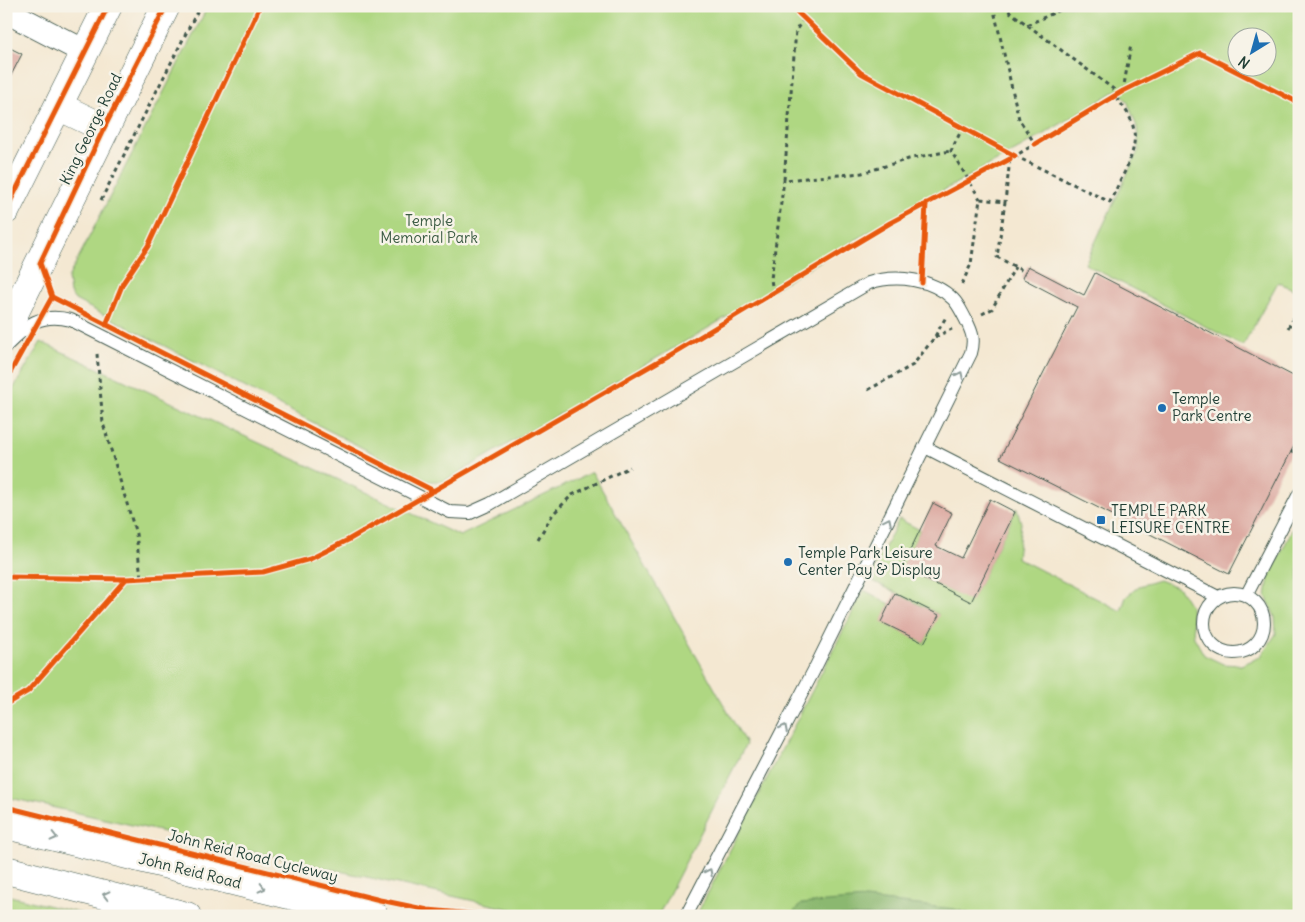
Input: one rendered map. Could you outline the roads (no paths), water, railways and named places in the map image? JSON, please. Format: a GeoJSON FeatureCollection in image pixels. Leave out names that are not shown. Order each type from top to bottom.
{"type":"FeatureCollection","features":[{"type":"Feature","properties":{"kind":"highway"},"geometry":{"type":"LineString","coordinates":[[6,210],[108,6]]}},
{"type":"Feature","properties":{"kind":"highway","name":"King George Road"},"geometry":{"type":"LineString","coordinates":[[6,330],[104,128],[166,6]]}},
{"type":"Feature","properties":{"kind":"highway"},"geometry":{"type":"LineString","coordinates":[[58,106],[104,128]]}},
{"type":"Feature","properties":{"kind":"highway","name":"John Reid Road"},"geometry":{"type":"LineString","coordinates":[[6,825],[374,916]]}},
{"type":"Feature","properties":{"kind":"highway"},"geometry":{"type":"LineString","coordinates":[[6,870],[187,916]]}},
{"type":"Feature","properties":{"kind":"street"},"geometry":{"type":"LineString","coordinates":[[6,12],[85,52]]}},
{"type":"Feature","properties":{"kind":"lane"},"geometry":{"type":"LineString","coordinates":[[6,346],[36,321],[48,317],[71,320],[450,512],[470,513],[490,504],[869,283],[886,277],[906,279],[938,288],[955,300],[972,333],[974,342],[971,353],[814,670],[686,916]]}},
{"type":"Feature","properties":{"kind":"lane"},"geometry":{"type":"LineString","coordinates":[[925,447],[1218,598]]}},
{"type":"Feature","properties":{"kind":"lane"},"geometry":{"type":"LineString","coordinates":[[1246,596],[1299,494]]}},
{"type":"Feature","properties":{"kind":"lane"},"geometry":{"type":"LineString","coordinates":[[1237,593],[1246,596],[1252,599],[1262,611],[1264,627],[1258,642],[1246,651],[1230,654],[1215,648],[1205,635],[1203,620],[1209,605],[1218,598],[1237,593]]}},
{"type":"Feature","properties":{"kind":"place","name":"Temple Park Centre"},"geometry":{"type":"Point","coordinates":[1162,408]}},
{"type":"Feature","properties":{"kind":"place","name":"TEMPLE PARK LEISURE CENTRE"},"geometry":{"type":"Point","coordinates":[1101,520]}},
{"type":"Feature","properties":{"kind":"place","name":"Temple Park Leisure Center Pay & Display"},"geometry":{"type":"Point","coordinates":[788,562]}},
{"type":"Feature","properties":{"kind":"park label","name":"Temple Memorial Park"},"geometry":{"type":"Point","coordinates":[429,230]}}]}
